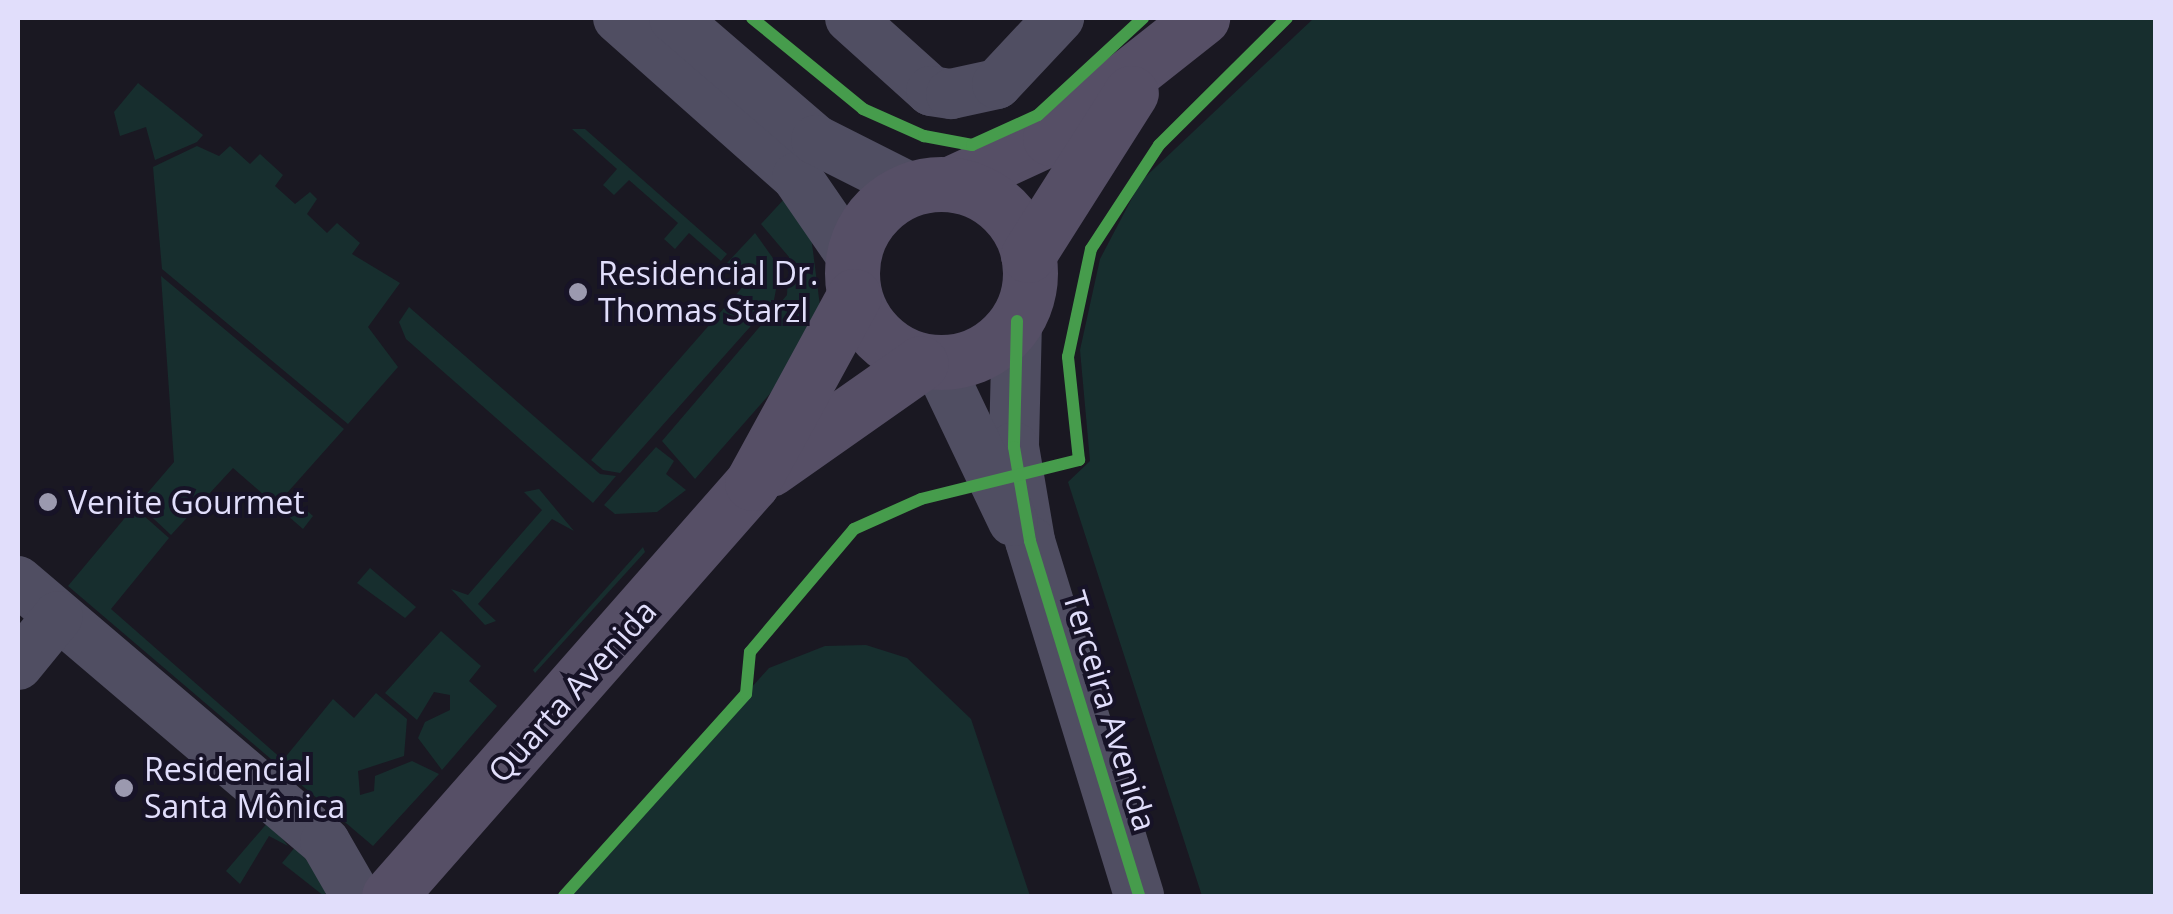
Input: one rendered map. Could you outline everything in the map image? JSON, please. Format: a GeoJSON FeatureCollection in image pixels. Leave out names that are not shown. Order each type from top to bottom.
{"type":"FeatureCollection","features":[{"type":"Feature","properties":{"kind":"main road"},"geometry":{"type":"LineString","coordinates":[[1170,36],[1028,255],[1017,321],[969,359],[929,363],[884,342],[853,277],[868,220],[931,186],[1023,154],[1170,36]]}},
{"type":"Feature","properties":{"kind":"main road"},"geometry":{"type":"LineString","coordinates":[[931,186],[1002,207],[1028,255]]}},
{"type":"Feature","properties":{"kind":"main road","name":"Quarta Avenida"},"geometry":{"type":"LineString","coordinates":[[752,483],[853,277]]}},
{"type":"Feature","properties":{"kind":"main road","name":"Quarta Avenida"},"geometry":{"type":"LineString","coordinates":[[402,881],[752,483],[929,363]]}},
{"type":"Feature","properties":{"kind":"street"},"geometry":{"type":"LineString","coordinates":[[618,18],[797,177],[853,277]]}},
{"type":"Feature","properties":{"kind":"street"},"geometry":{"type":"LineString","coordinates":[[674,18],[816,140],[931,186]]}},
{"type":"Feature","properties":{"kind":"street"},"geometry":{"type":"LineString","coordinates":[[850,18],[931,92],[952,94],[997,84],[1060,18]]}},
{"type":"Feature","properties":{"kind":"street"},"geometry":{"type":"LineString","coordinates":[[1017,321],[1014,447],[1030,541]]}},
{"type":"Feature","properties":{"kind":"street"},"geometry":{"type":"LineString","coordinates":[[929,363],[967,438],[1030,541]]}},
{"type":"Feature","properties":{"kind":"street","name":"Terceira Avenida"},"geometry":{"type":"LineString","coordinates":[[1030,541],[1139,896]]}},
{"type":"Feature","properties":{"kind":"street"},"geometry":{"type":"LineString","coordinates":[[18,581],[325,842],[402,881]]}},
{"type":"Feature","properties":{"kind":"street"},"geometry":{"type":"LineString","coordinates":[[18,664],[58,616]]}},
{"type":"Feature","properties":{"kind":"street"},"geometry":{"type":"LineString","coordinates":[[325,842],[356,896]]}},
{"type":"Feature","properties":{"kind":"green space"},"geometry":{"type":"Polygon","coordinates":[[[1314,18],[2155,18],[2155,896],[1202,896],[1068,482],[1090,461],[1080,350],[1100,259],[1141,181],[1314,18]]]}},
{"type":"Feature","properties":{"kind":"green space"},"geometry":{"type":"Polygon","coordinates":[[[138,83],[203,135],[197,142],[155,160],[146,127],[120,136],[114,112],[138,83]]]}},
{"type":"Feature","properties":{"kind":"green space"},"geometry":{"type":"Polygon","coordinates":[[[572,129],[585,129],[727,254],[721,261],[689,233],[675,249],[664,239],[678,223],[629,180],[614,195],[603,185],[617,169],[572,129]]]}},
{"type":"Feature","properties":{"kind":"green space"},"geometry":{"type":"Polygon","coordinates":[[[197,146],[219,156],[230,146],[250,164],[260,154],[283,175],[275,186],[295,204],[310,192],[317,199],[307,214],[327,233],[337,223],[360,243],[352,254],[400,283],[368,327],[398,367],[348,424],[162,269],[153,167],[197,146]]]}},
{"type":"Feature","properties":{"kind":"green space"},"geometry":{"type":"Polygon","coordinates":[[[786,197],[811,236],[820,306],[796,364],[695,479],[662,441],[787,295],[789,257],[761,224],[786,197]]]}},
{"type":"Feature","properties":{"kind":"green space"},"geometry":{"type":"Polygon","coordinates":[[[755,233],[780,268],[774,300],[620,473],[603,470],[591,460],[747,282],[727,263],[755,233]]]}},
{"type":"Feature","properties":{"kind":"green space"},"geometry":{"type":"Polygon","coordinates":[[[161,276],[344,429],[287,493],[313,516],[303,529],[233,468],[171,535],[138,504],[174,462],[161,276]]]}},
{"type":"Feature","properties":{"kind":"green space"},"geometry":{"type":"Polygon","coordinates":[[[409,307],[600,474],[616,476],[593,503],[406,339],[399,322],[409,307]]]}},
{"type":"Feature","properties":{"kind":"green space"},"geometry":{"type":"Polygon","coordinates":[[[656,447],[674,461],[666,474],[686,490],[657,512],[615,514],[604,505],[656,447]]]}},
{"type":"Feature","properties":{"kind":"green space"},"geometry":{"type":"Polygon","coordinates":[[[539,489],[574,531],[552,519],[478,604],[496,621],[485,625],[451,589],[468,595],[542,510],[524,492],[539,489]]]}},
{"type":"Feature","properties":{"kind":"green space"},"geometry":{"type":"Polygon","coordinates":[[[134,507],[169,538],[111,609],[283,760],[333,699],[354,718],[376,693],[407,719],[404,756],[358,771],[360,795],[374,791],[375,776],[412,761],[439,774],[373,846],[68,586],[134,507]]]}},
{"type":"Feature","properties":{"kind":"green space"},"geometry":{"type":"Polygon","coordinates":[[[643,547],[645,552],[535,673],[533,670],[643,547]]]}},
{"type":"Feature","properties":{"kind":"green space"},"geometry":{"type":"Polygon","coordinates":[[[370,568],[416,607],[405,618],[357,583],[370,568]]]}},
{"type":"Feature","properties":{"kind":"green space"},"geometry":{"type":"Polygon","coordinates":[[[441,631],[481,666],[469,681],[497,706],[442,770],[418,738],[425,722],[450,710],[450,695],[434,692],[417,720],[385,693],[441,631]]]}},
{"type":"Feature","properties":{"kind":"green space"},"geometry":{"type":"Polygon","coordinates":[[[866,645],[907,658],[971,719],[1030,896],[564,896],[769,668],[825,646],[866,645]]]}},
{"type":"Feature","properties":{"kind":"green space"},"geometry":{"type":"Polygon","coordinates":[[[269,821],[288,846],[269,836],[240,884],[226,871],[269,821]]]}},
{"type":"Feature","properties":{"kind":"green space"},"geometry":{"type":"Polygon","coordinates":[[[296,846],[328,888],[324,896],[282,863],[296,846]]]}},
{"type":"Feature","properties":{"kind":"cycle path"},"geometry":{"type":"LineString","coordinates":[[752,18],[863,109],[924,136],[972,145],[1038,115],[1143,18]]}},
{"type":"Feature","properties":{"kind":"cycle path"},"geometry":{"type":"LineString","coordinates":[[564,896],[746,694],[750,652],[854,529],[921,499],[1079,460],[1068,357],[1091,249],[1159,145],[1287,18]]}},
{"type":"Feature","properties":{"kind":"cycle path"},"geometry":{"type":"LineString","coordinates":[[1017,321],[1014,447],[1030,541],[1139,896]]}},
{"type":"Feature","properties":{"kind":"place","name":"Residencial Dr. Thomas Starzl"},"geometry":{"type":"Point","coordinates":[578,292]}},
{"type":"Feature","properties":{"kind":"place","name":"Venite Gourmet"},"geometry":{"type":"Point","coordinates":[48,502]}},
{"type":"Feature","properties":{"kind":"place","name":"Residencial Santa Mônica"},"geometry":{"type":"Point","coordinates":[124,788]}}]}
